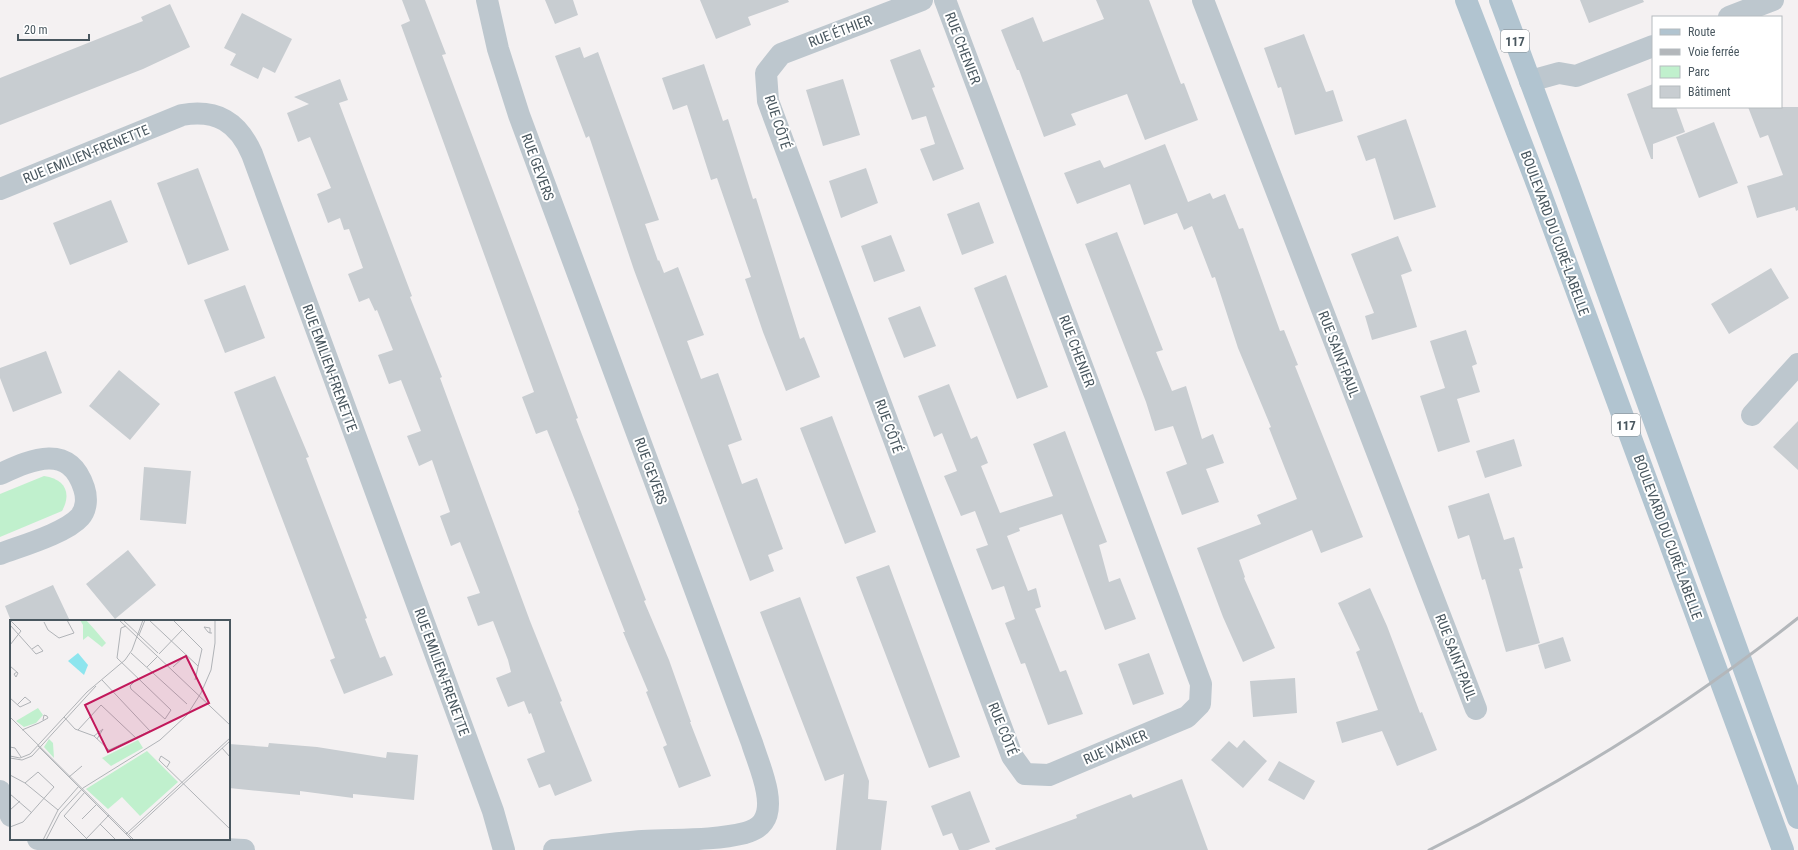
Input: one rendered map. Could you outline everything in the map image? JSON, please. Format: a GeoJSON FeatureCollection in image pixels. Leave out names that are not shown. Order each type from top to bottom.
{"type":"FeatureCollection","features":[{"type":"Feature","properties":{"kind":"main road","name":"BOULEVARD DU CURÉ-LABELLE"},"geometry":{"type":"LineString","coordinates":[[1466,0],[1544,204],[1783,850]]}},
{"type":"Feature","properties":{"kind":"main road","name":"BOULEVARD DU CURÉ-LABELLE"},"geometry":{"type":"LineString","coordinates":[[1500,0],[1798,818]]}},
{"type":"Feature","properties":{"kind":"street","name":"RUE GEVERS"},"geometry":{"type":"LineString","coordinates":[[487,0],[498,49],[519,115],[752,743],[766,789],[768,803],[767,814],[764,822],[757,829],[748,832],[724,836],[641,841],[554,850]]}},
{"type":"Feature","properties":{"kind":"street","name":"RUE ÉTHIER"},"geometry":{"type":"LineString","coordinates":[[766,74],[780,54],[922,0]]}},
{"type":"Feature","properties":{"kind":"street","name":"RUE CHENIER"},"geometry":{"type":"LineString","coordinates":[[945,0],[1201,684],[1200,704]]}},
{"type":"Feature","properties":{"kind":"street","name":"RUE SAINT-PAUL"},"geometry":{"type":"LineString","coordinates":[[1203,0],[1476,709]]}},
{"type":"Feature","properties":{"kind":"street"},"geometry":{"type":"LineString","coordinates":[[1732,16],[1773,0]]}},
{"type":"Feature","properties":{"kind":"street"},"geometry":{"type":"LineString","coordinates":[[1530,82],[1559,74],[1576,76],[1652,46]]}},
{"type":"Feature","properties":{"kind":"street","name":"RUE CÔTÉ"},"geometry":{"type":"LineString","coordinates":[[766,74],[768,101],[1012,756],[1024,774]]}},
{"type":"Feature","properties":{"kind":"street","name":"RUE EMILIEN-FRENETTE"},"geometry":{"type":"LineString","coordinates":[[0,189],[182,116],[194,113],[220,117],[228,122],[244,138],[254,161],[502,836],[504,850]]}},
{"type":"Feature","properties":{"kind":"street"},"geometry":{"type":"LineString","coordinates":[[1752,415],[1798,364]]}},
{"type":"Feature","properties":{"kind":"street"},"geometry":{"type":"LineString","coordinates":[[0,474],[37,459],[56,458],[71,465],[77,472],[85,491],[86,501],[83,513],[72,524],[0,554]]}},
{"type":"Feature","properties":{"kind":"street","name":"RUE VANIER"},"geometry":{"type":"LineString","coordinates":[[1024,774],[1049,775],[1187,717],[1200,704]]}},
{"type":"Feature","properties":{"kind":"street"},"geometry":{"type":"LineString","coordinates":[[0,791],[10,814]]}},
{"type":"Feature","properties":{"kind":"street"},"geometry":{"type":"LineString","coordinates":[[44,840],[244,850]]}},
{"type":"Feature","properties":{"kind":"green space"},"geometry":{"type":"Polygon","coordinates":[[[44,476],[57,480],[65,488],[66,498],[62,511],[0,537],[0,494],[44,476]]]}},
{"type":"Feature","properties":{"kind":"building"},"geometry":{"type":"Polygon","coordinates":[[[402,0],[425,0],[446,54],[442,55],[578,418],[576,419],[646,600],[644,601],[669,660],[690,722],[711,776],[679,788],[663,747],[667,745],[646,692],[648,691],[623,632],[625,632],[547,430],[536,434],[522,397],[534,392],[401,25],[410,21],[402,0]]]}},
{"type":"Feature","properties":{"kind":"building"},"geometry":{"type":"Polygon","coordinates":[[[545,0],[573,0],[578,15],[555,24],[545,0]]]}},
{"type":"Feature","properties":{"kind":"building"},"geometry":{"type":"Polygon","coordinates":[[[700,0],[788,0],[789,2],[748,17],[751,25],[716,39],[700,0]]]}},
{"type":"Feature","properties":{"kind":"building"},"geometry":{"type":"Polygon","coordinates":[[[1096,0],[1149,0],[1181,84],[1184,83],[1198,120],[1145,140],[1127,94],[1071,114],[1076,125],[1044,137],[1019,70],[1017,70],[1001,30],[1033,17],[1043,42],[1104,19],[1096,0]]]}},
{"type":"Feature","properties":{"kind":"building"},"geometry":{"type":"Polygon","coordinates":[[[1580,0],[1643,0],[1644,2],[1589,23],[1580,0]]]}},
{"type":"Feature","properties":{"kind":"building"},"geometry":{"type":"Polygon","coordinates":[[[170,4],[190,47],[143,69],[0,125],[0,78],[143,21],[141,17],[170,4]]]}},
{"type":"Feature","properties":{"kind":"building"},"geometry":{"type":"Polygon","coordinates":[[[242,13],[292,39],[275,73],[263,67],[258,79],[230,65],[236,54],[224,48],[242,13]]]}},
{"type":"Feature","properties":{"kind":"building"},"geometry":{"type":"Polygon","coordinates":[[[1304,34],[1326,92],[1333,90],[1343,121],[1295,135],[1281,87],[1278,88],[1264,48],[1304,34]]]}},
{"type":"Feature","properties":{"kind":"building"},"geometry":{"type":"Polygon","coordinates":[[[580,47],[584,58],[598,52],[659,220],[645,224],[658,261],[659,260],[664,273],[678,267],[704,335],[687,341],[701,379],[718,373],[742,440],[728,445],[742,484],[757,478],[783,549],[768,555],[774,571],[750,581],[634,270],[589,136],[586,138],[555,56],[580,47]]]}},
{"type":"Feature","properties":{"kind":"building"},"geometry":{"type":"Polygon","coordinates":[[[920,49],[935,87],[932,88],[964,169],[933,181],[920,149],[935,144],[926,116],[912,120],[890,60],[920,49]]]}},
{"type":"Feature","properties":{"kind":"building"},"geometry":{"type":"Polygon","coordinates":[[[704,64],[723,121],[728,119],[753,199],[756,198],[800,339],[804,337],[820,377],[786,391],[763,332],[745,279],[751,277],[717,178],[711,180],[687,105],[673,110],[662,78],[704,64]]]}},
{"type":"Feature","properties":{"kind":"building"},"geometry":{"type":"Polygon","coordinates":[[[340,79],[348,100],[339,103],[412,296],[410,297],[442,377],[440,378],[530,621],[562,701],[560,702],[592,781],[555,796],[550,784],[539,788],[527,759],[545,752],[531,713],[529,714],[524,701],[508,707],[496,678],[511,672],[508,660],[493,621],[478,626],[467,597],[480,593],[460,542],[451,546],[440,516],[450,512],[432,460],[419,466],[407,436],[421,431],[401,380],[389,384],[378,355],[393,350],[377,310],[375,311],[369,298],[359,302],[348,274],[363,268],[349,229],[344,230],[340,218],[328,223],[317,194],[331,188],[310,137],[298,142],[287,113],[309,104],[294,97],[340,79]]]}},
{"type":"Feature","properties":{"kind":"building"},"geometry":{"type":"Polygon","coordinates":[[[843,79],[860,135],[823,146],[806,90],[843,79]]]}},
{"type":"Feature","properties":{"kind":"building"},"geometry":{"type":"Polygon","coordinates":[[[1652,84],[1652,108],[1676,108],[1685,132],[1653,144],[1653,159],[1651,159],[1627,94],[1652,84]]]}},
{"type":"Feature","properties":{"kind":"building"},"geometry":{"type":"Polygon","coordinates":[[[1798,107],[1798,210],[1796,211],[1795,207],[1757,218],[1747,186],[1783,175],[1768,135],[1760,138],[1748,108],[1798,107]]]}},
{"type":"Feature","properties":{"kind":"building"},"geometry":{"type":"Polygon","coordinates":[[[1406,119],[1436,207],[1394,220],[1375,158],[1366,161],[1357,136],[1406,119]]]}},
{"type":"Feature","properties":{"kind":"building"},"geometry":{"type":"Polygon","coordinates":[[[1714,122],[1738,183],[1699,198],[1676,137],[1714,122]]]}},
{"type":"Feature","properties":{"kind":"building"},"geometry":{"type":"Polygon","coordinates":[[[1165,144],[1188,202],[1210,193],[1213,199],[1225,194],[1239,229],[1243,228],[1280,331],[1284,330],[1298,365],[1295,366],[1363,537],[1321,553],[1312,530],[1239,560],[1245,577],[1244,578],[1275,648],[1243,662],[1223,617],[1197,548],[1261,524],[1257,515],[1297,499],[1269,428],[1271,427],[1238,348],[1215,277],[1212,278],[1192,226],[1184,230],[1177,213],[1144,225],[1130,184],[1077,204],[1064,173],[1100,160],[1104,168],[1165,144]]]}},
{"type":"Feature","properties":{"kind":"building"},"geometry":{"type":"Polygon","coordinates":[[[198,168],[229,250],[188,265],[157,183],[198,168]]]}},
{"type":"Feature","properties":{"kind":"building"},"geometry":{"type":"Polygon","coordinates":[[[866,168],[878,203],[841,218],[829,181],[866,168]]]}},
{"type":"Feature","properties":{"kind":"building"},"geometry":{"type":"Polygon","coordinates":[[[111,200],[128,242],[70,265],[53,223],[111,200]]]}},
{"type":"Feature","properties":{"kind":"building"},"geometry":{"type":"Polygon","coordinates":[[[979,202],[994,243],[962,255],[947,214],[979,202]]]}},
{"type":"Feature","properties":{"kind":"building"},"geometry":{"type":"Polygon","coordinates":[[[1117,232],[1163,350],[1156,352],[1172,391],[1186,386],[1202,439],[1213,434],[1224,463],[1206,469],[1219,502],[1182,515],[1166,472],[1187,464],[1173,426],[1155,431],[1146,402],[1085,244],[1117,232]]]}},
{"type":"Feature","properties":{"kind":"building"},"geometry":{"type":"Polygon","coordinates":[[[891,235],[905,271],[874,282],[861,246],[891,235]]]}},
{"type":"Feature","properties":{"kind":"building"},"geometry":{"type":"Polygon","coordinates":[[[1398,236],[1412,271],[1401,275],[1417,327],[1372,340],[1365,316],[1374,313],[1351,254],[1398,236]]]}},
{"type":"Feature","properties":{"kind":"building"},"geometry":{"type":"Polygon","coordinates":[[[1771,268],[1789,298],[1729,334],[1711,304],[1771,268]]]}},
{"type":"Feature","properties":{"kind":"building"},"geometry":{"type":"Polygon","coordinates":[[[1006,275],[1048,387],[1017,399],[974,288],[1006,275]]]}},
{"type":"Feature","properties":{"kind":"building"},"geometry":{"type":"Polygon","coordinates":[[[245,285],[265,338],[225,353],[204,300],[245,285]]]}},
{"type":"Feature","properties":{"kind":"building"},"geometry":{"type":"Polygon","coordinates":[[[920,306],[936,346],[904,358],[888,318],[920,306]]]}},
{"type":"Feature","properties":{"kind":"building"},"geometry":{"type":"Polygon","coordinates":[[[1466,330],[1477,364],[1472,366],[1480,392],[1457,399],[1470,442],[1438,452],[1420,396],[1445,388],[1430,341],[1466,330]]]}},
{"type":"Feature","properties":{"kind":"building"},"geometry":{"type":"Polygon","coordinates":[[[46,351],[62,393],[13,412],[0,378],[0,368],[46,351]]]}},
{"type":"Feature","properties":{"kind":"building"},"geometry":{"type":"Polygon","coordinates":[[[119,370],[160,404],[130,440],[89,406],[119,370]]]}},
{"type":"Feature","properties":{"kind":"building"},"geometry":{"type":"Polygon","coordinates":[[[275,376],[309,457],[306,458],[367,618],[365,619],[380,658],[385,656],[393,675],[344,694],[330,660],[335,658],[234,392],[275,376]]]}},
{"type":"Feature","properties":{"kind":"building"},"geometry":{"type":"Polygon","coordinates":[[[949,384],[971,439],[977,436],[988,463],[981,466],[1000,513],[1053,496],[1033,444],[1065,431],[1107,542],[1099,545],[1109,582],[1120,578],[1136,619],[1105,630],[1062,514],[1019,528],[1020,531],[1007,536],[1028,591],[1036,588],[1041,607],[1035,609],[1060,672],[1066,670],[1083,714],[1048,725],[1025,663],[1021,664],[1005,623],[1015,619],[1004,586],[992,590],[976,549],[988,545],[975,511],[961,516],[944,476],[957,471],[942,433],[934,437],[918,396],[949,384]]]}},
{"type":"Feature","properties":{"kind":"building"},"geometry":{"type":"Polygon","coordinates":[[[832,416],[876,532],[845,544],[800,428],[832,416]]]}},
{"type":"Feature","properties":{"kind":"building"},"geometry":{"type":"Polygon","coordinates":[[[1798,421],[1798,470],[1773,447],[1798,421]]]}},
{"type":"Feature","properties":{"kind":"building"},"geometry":{"type":"Polygon","coordinates":[[[1514,439],[1522,466],[1485,478],[1476,451],[1514,439]]]}},
{"type":"Feature","properties":{"kind":"building"},"geometry":{"type":"Polygon","coordinates":[[[144,467],[191,471],[186,524],[140,520],[144,467]]]}},
{"type":"Feature","properties":{"kind":"building"},"geometry":{"type":"Polygon","coordinates":[[[1489,493],[1504,540],[1514,537],[1523,568],[1519,569],[1540,643],[1506,652],[1485,579],[1482,580],[1469,535],[1458,539],[1448,506],[1489,493]]]}},
{"type":"Feature","properties":{"kind":"building"},"geometry":{"type":"Polygon","coordinates":[[[128,550],[156,585],[115,619],[86,584],[128,550]]]}},
{"type":"Feature","properties":{"kind":"building"},"geometry":{"type":"Polygon","coordinates":[[[889,565],[960,757],[929,768],[856,577],[889,565]]]}},
{"type":"Feature","properties":{"kind":"building"},"geometry":{"type":"Polygon","coordinates":[[[53,585],[70,620],[11,620],[5,606],[53,585]]]}},
{"type":"Feature","properties":{"kind":"building"},"geometry":{"type":"Polygon","coordinates":[[[1370,588],[1387,626],[1420,713],[1422,712],[1437,750],[1397,766],[1382,731],[1342,743],[1336,722],[1378,710],[1356,652],[1360,650],[1338,603],[1370,588]]]}},
{"type":"Feature","properties":{"kind":"building"},"geometry":{"type":"Polygon","coordinates":[[[800,597],[869,781],[868,799],[887,801],[881,850],[836,850],[844,774],[825,781],[760,612],[800,597]]]}},
{"type":"Feature","properties":{"kind":"building"},"geometry":{"type":"Polygon","coordinates":[[[1563,637],[1571,661],[1545,669],[1538,645],[1563,637]]]}},
{"type":"Feature","properties":{"kind":"building"},"geometry":{"type":"Polygon","coordinates":[[[1149,653],[1164,694],[1133,705],[1118,664],[1149,653]]]}},
{"type":"Feature","properties":{"kind":"building"},"geometry":{"type":"Polygon","coordinates":[[[1295,678],[1297,713],[1253,717],[1250,681],[1295,678]]]}},
{"type":"Feature","properties":{"kind":"building"},"geometry":{"type":"Polygon","coordinates":[[[1244,740],[1267,761],[1243,788],[1211,760],[1229,741],[1237,748],[1244,740]]]}},
{"type":"Feature","properties":{"kind":"building"},"geometry":{"type":"Polygon","coordinates":[[[269,743],[317,747],[386,758],[387,752],[418,755],[414,800],[353,794],[353,798],[300,791],[300,795],[230,788],[230,744],[268,747],[269,743]]]}},
{"type":"Feature","properties":{"kind":"building"},"geometry":{"type":"Polygon","coordinates":[[[1279,761],[1315,781],[1304,800],[1268,780],[1279,761]]]}},
{"type":"Feature","properties":{"kind":"building"},"geometry":{"type":"Polygon","coordinates":[[[1182,779],[1208,850],[996,850],[995,848],[1077,818],[1076,815],[1131,794],[1133,798],[1182,779]]]}},
{"type":"Feature","properties":{"kind":"building"},"geometry":{"type":"Polygon","coordinates":[[[970,791],[990,842],[968,850],[959,850],[952,833],[943,836],[931,806],[970,791]]]}},
{"type":"Feature","properties":{"kind":"railway"},"geometry":{"type":"LineString","coordinates":[[1429,850],[1525,799],[1620,743],[1711,683],[1798,618]]}}]}
